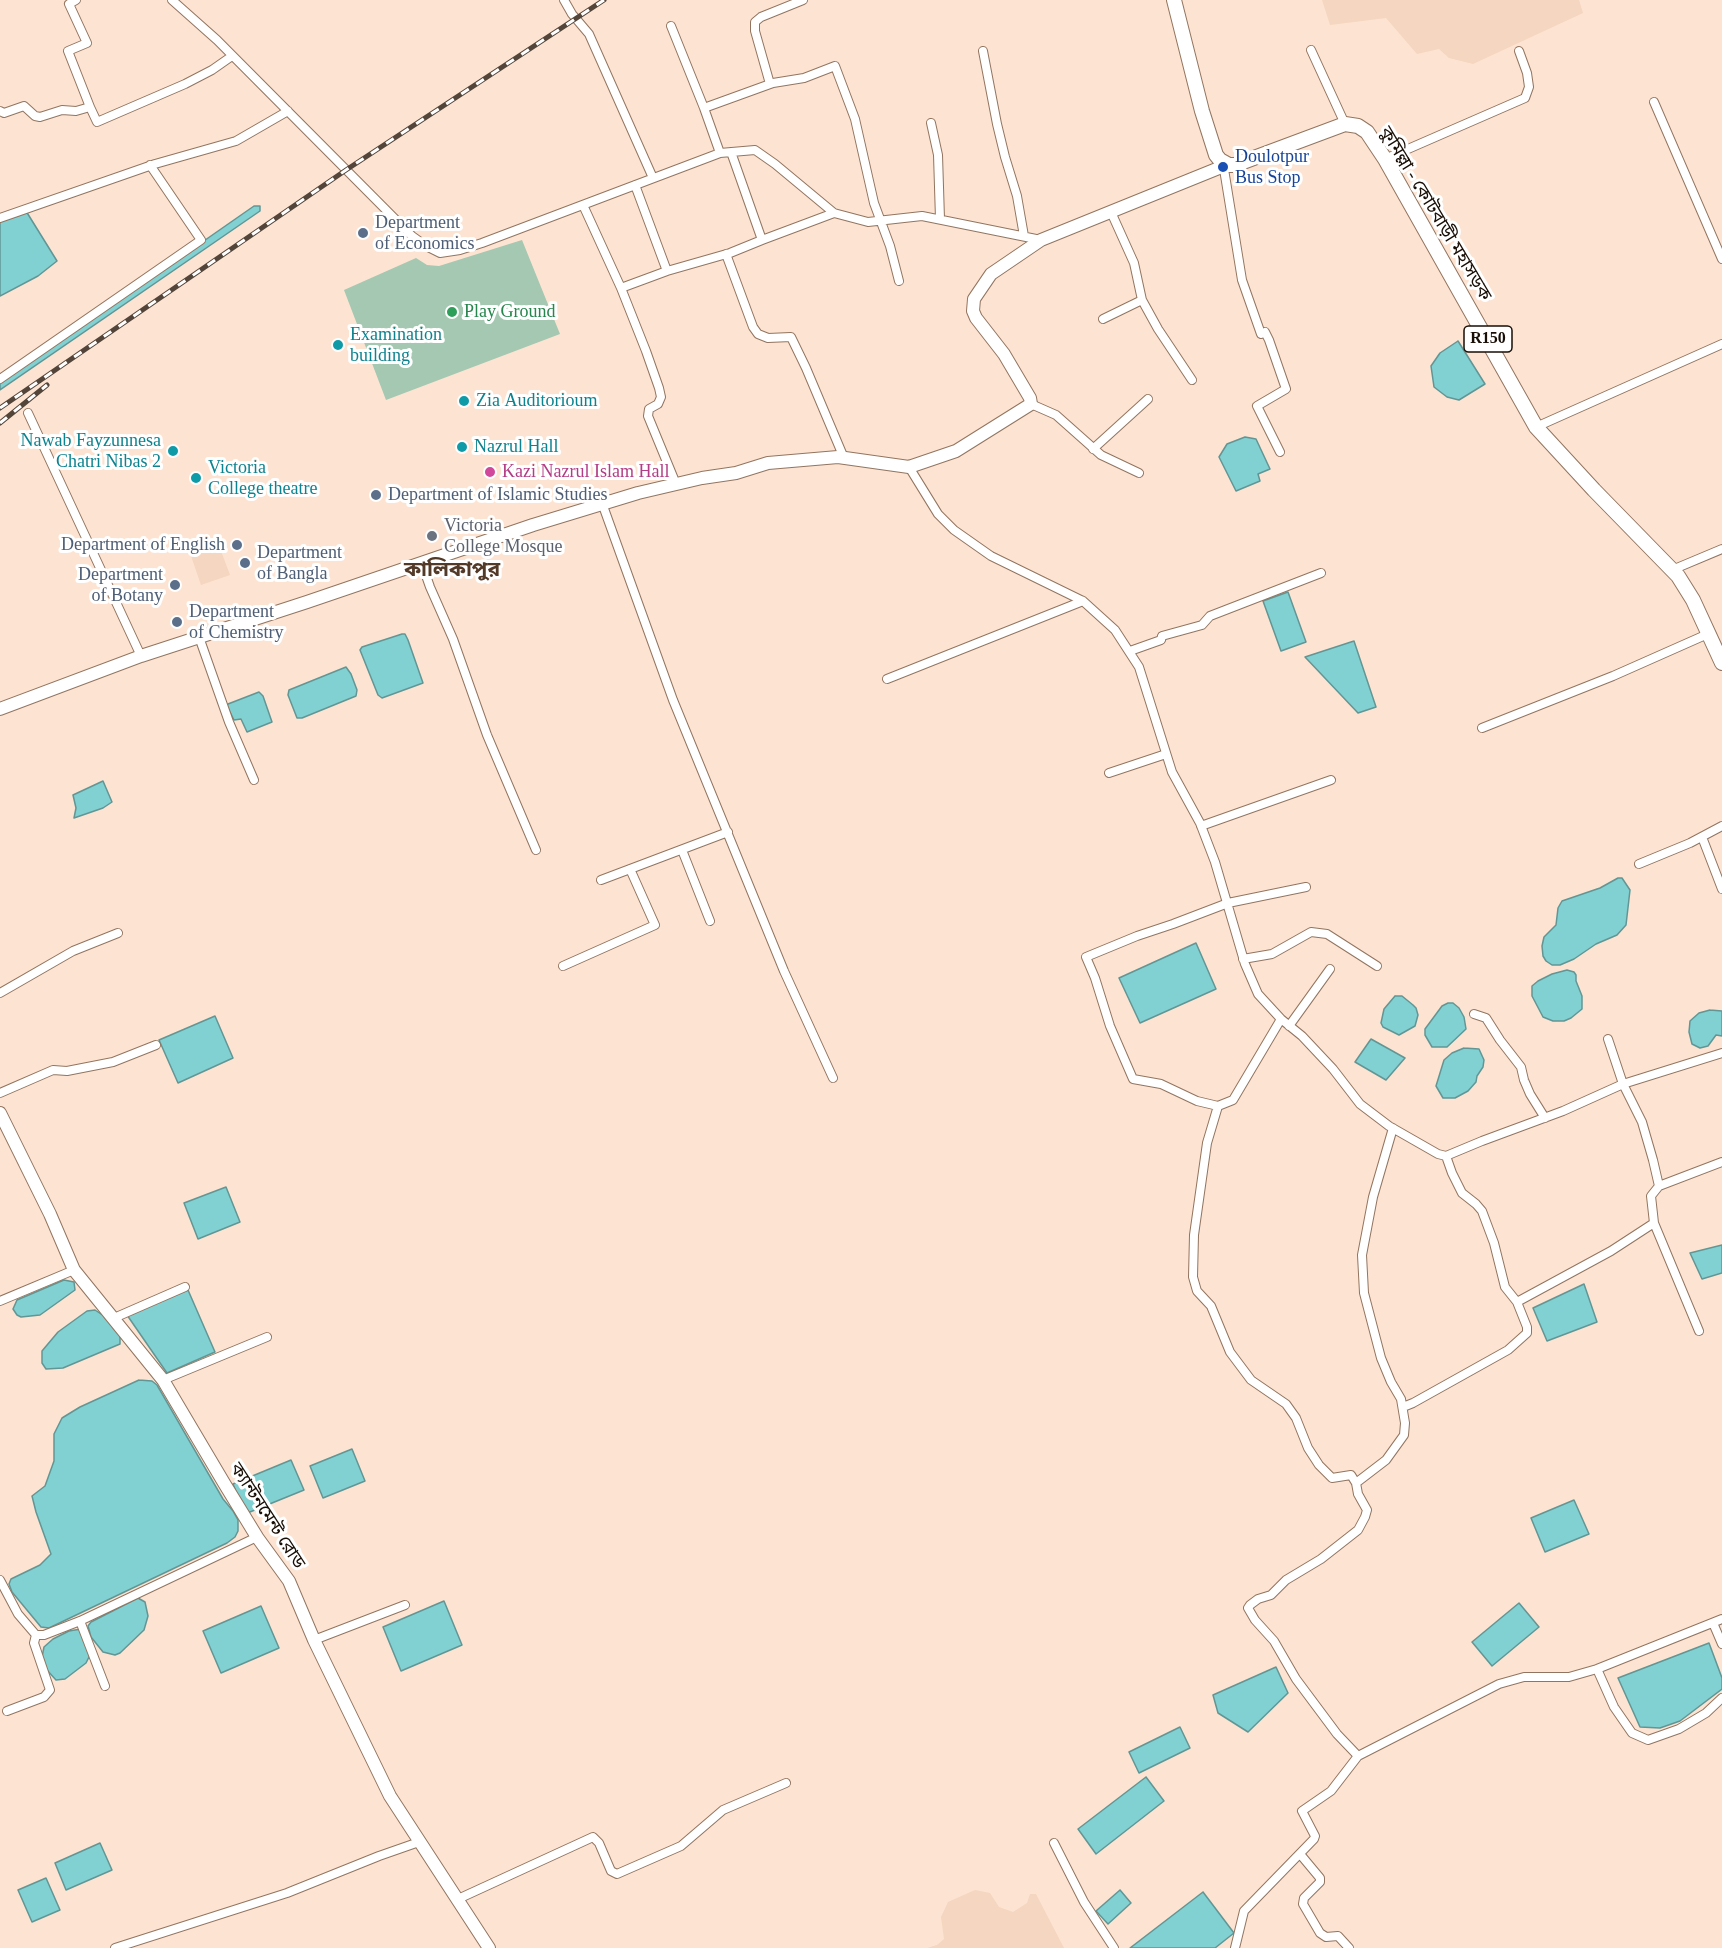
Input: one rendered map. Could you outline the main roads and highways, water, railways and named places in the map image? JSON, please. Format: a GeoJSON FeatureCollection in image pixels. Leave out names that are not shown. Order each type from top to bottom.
{"type":"FeatureCollection","features":[{"type":"Feature","properties":{"kind":"main road","name":"কুমিল্লা - কোটবাড়ী মহাসড়ক"},"geometry":{"type":"LineString","coordinates":[[1174,0],[1202,111],[1216,155],[1223,163],[1235,165],[1345,124],[1358,126],[1367,132],[1385,159],[1536,427],[1671,570],[1693,600],[1722,663]]}},
{"type":"Feature","properties":{"kind":"water"},"geometry":{"type":"Polygon","coordinates":[[[254,206],[260,206],[260,211],[0,390],[0,383],[254,206]]]}},
{"type":"Feature","properties":{"kind":"water"},"geometry":{"type":"Polygon","coordinates":[[[26,211],[57,261],[38,276],[0,296],[0,221],[26,211]]]}},
{"type":"Feature","properties":{"kind":"water"},"geometry":{"type":"Polygon","coordinates":[[[1458,341],[1485,384],[1459,400],[1447,397],[1434,387],[1431,366],[1440,353],[1458,341]]]}},
{"type":"Feature","properties":{"kind":"water"},"geometry":{"type":"Polygon","coordinates":[[[1245,437],[1256,439],[1270,469],[1258,474],[1260,481],[1236,491],[1219,457],[1227,444],[1245,437]]]}},
{"type":"Feature","properties":{"kind":"water"},"geometry":{"type":"Polygon","coordinates":[[[1288,592],[1306,642],[1281,651],[1263,601],[1288,592]]]}},
{"type":"Feature","properties":{"kind":"water"},"geometry":{"type":"Polygon","coordinates":[[[405,634],[408,640],[423,683],[382,698],[378,695],[360,650],[362,647],[405,634]]]}},
{"type":"Feature","properties":{"kind":"water"},"geometry":{"type":"Polygon","coordinates":[[[1354,641],[1376,707],[1358,713],[1305,657],[1354,641]]]}},
{"type":"Feature","properties":{"kind":"water"},"geometry":{"type":"Polygon","coordinates":[[[346,667],[357,690],[356,696],[297,718],[288,695],[289,690],[346,667]]]}},
{"type":"Feature","properties":{"kind":"water"},"geometry":{"type":"Polygon","coordinates":[[[259,692],[263,696],[272,722],[247,732],[241,719],[234,720],[227,706],[259,692]]]}},
{"type":"Feature","properties":{"kind":"water"},"geometry":{"type":"Polygon","coordinates":[[[103,781],[112,802],[103,808],[74,818],[76,808],[73,795],[103,781]]]}},
{"type":"Feature","properties":{"kind":"water"},"geometry":{"type":"Polygon","coordinates":[[[1622,878],[1630,890],[1626,925],[1617,935],[1596,944],[1574,959],[1560,965],[1552,965],[1546,961],[1542,946],[1544,937],[1556,925],[1558,908],[1562,901],[1600,888],[1622,878]]]}},
{"type":"Feature","properties":{"kind":"water"},"geometry":{"type":"Polygon","coordinates":[[[1196,943],[1216,989],[1140,1023],[1119,978],[1196,943]]]}},
{"type":"Feature","properties":{"kind":"water"},"geometry":{"type":"Polygon","coordinates":[[[1567,970],[1576,975],[1582,996],[1582,1009],[1564,1021],[1553,1021],[1543,1017],[1532,996],[1532,986],[1552,974],[1567,970]]]}},
{"type":"Feature","properties":{"kind":"water"},"geometry":{"type":"Polygon","coordinates":[[[1395,996],[1402,996],[1413,1005],[1418,1015],[1415,1026],[1399,1035],[1383,1027],[1381,1023],[1384,1009],[1395,996]]]}},
{"type":"Feature","properties":{"kind":"water"},"geometry":{"type":"Polygon","coordinates":[[[1453,1003],[1459,1008],[1464,1017],[1466,1029],[1447,1047],[1432,1047],[1425,1035],[1425,1029],[1442,1006],[1453,1003]]]}},
{"type":"Feature","properties":{"kind":"water"},"geometry":{"type":"Polygon","coordinates":[[[1710,1010],[1722,1011],[1722,1036],[1716,1035],[1708,1046],[1700,1048],[1692,1044],[1689,1032],[1690,1021],[1699,1013],[1710,1010]]]}},
{"type":"Feature","properties":{"kind":"water"},"geometry":{"type":"Polygon","coordinates":[[[215,1016],[233,1058],[178,1083],[159,1040],[215,1016]]]}},
{"type":"Feature","properties":{"kind":"water"},"geometry":{"type":"Polygon","coordinates":[[[1371,1039],[1405,1058],[1386,1080],[1355,1062],[1371,1039]]]}},
{"type":"Feature","properties":{"kind":"water"},"geometry":{"type":"Polygon","coordinates":[[[1464,1048],[1479,1049],[1484,1060],[1483,1067],[1476,1082],[1468,1091],[1455,1098],[1443,1098],[1436,1086],[1444,1060],[1452,1053],[1464,1048]]]}},
{"type":"Feature","properties":{"kind":"water"},"geometry":{"type":"Polygon","coordinates":[[[226,1187],[240,1222],[198,1239],[184,1203],[226,1187]]]}},
{"type":"Feature","properties":{"kind":"water"},"geometry":{"type":"Polygon","coordinates":[[[1722,1245],[1722,1273],[1702,1279],[1690,1253],[1722,1245]]]}},
{"type":"Feature","properties":{"kind":"water"},"geometry":{"type":"Polygon","coordinates":[[[64,1280],[74,1282],[75,1290],[40,1315],[21,1317],[13,1309],[17,1300],[64,1280]]]}},
{"type":"Feature","properties":{"kind":"water"},"geometry":{"type":"Polygon","coordinates":[[[1584,1284],[1597,1322],[1547,1341],[1533,1308],[1584,1284]]]}},
{"type":"Feature","properties":{"kind":"water"},"geometry":{"type":"Polygon","coordinates":[[[188,1290],[215,1352],[167,1373],[127,1315],[188,1290]]]}},
{"type":"Feature","properties":{"kind":"water"},"geometry":{"type":"Polygon","coordinates":[[[95,1310],[104,1316],[120,1335],[120,1344],[63,1368],[46,1369],[42,1363],[42,1351],[58,1332],[87,1311],[95,1310]]]}},
{"type":"Feature","properties":{"kind":"water"},"geometry":{"type":"Polygon","coordinates":[[[139,1380],[152,1381],[157,1385],[223,1499],[238,1520],[238,1531],[235,1537],[227,1543],[49,1628],[41,1627],[12,1592],[9,1584],[11,1579],[40,1565],[51,1554],[32,1496],[45,1486],[54,1461],[54,1434],[62,1418],[80,1407],[139,1380]]]}},
{"type":"Feature","properties":{"kind":"water"},"geometry":{"type":"Polygon","coordinates":[[[352,1449],[365,1481],[323,1498],[310,1466],[352,1449]]]}},
{"type":"Feature","properties":{"kind":"water"},"geometry":{"type":"Polygon","coordinates":[[[291,1460],[304,1490],[245,1514],[233,1484],[291,1460]]]}},
{"type":"Feature","properties":{"kind":"water"},"geometry":{"type":"Polygon","coordinates":[[[1574,1500],[1589,1534],[1545,1552],[1531,1518],[1574,1500]]]}},
{"type":"Feature","properties":{"kind":"water"},"geometry":{"type":"Polygon","coordinates":[[[138,1598],[145,1602],[148,1616],[144,1630],[120,1653],[115,1655],[103,1652],[91,1637],[88,1626],[91,1622],[138,1598]]]}},
{"type":"Feature","properties":{"kind":"water"},"geometry":{"type":"Polygon","coordinates":[[[444,1601],[462,1645],[401,1671],[383,1627],[444,1601]]]}},
{"type":"Feature","properties":{"kind":"water"},"geometry":{"type":"Polygon","coordinates":[[[1519,1603],[1539,1627],[1492,1666],[1472,1642],[1519,1603]]]}},
{"type":"Feature","properties":{"kind":"water"},"geometry":{"type":"Polygon","coordinates":[[[261,1606],[279,1648],[221,1673],[203,1631],[261,1606]]]}},
{"type":"Feature","properties":{"kind":"water"},"geometry":{"type":"Polygon","coordinates":[[[81,1629],[90,1655],[86,1663],[65,1679],[56,1680],[46,1669],[42,1657],[44,1647],[53,1639],[69,1631],[81,1629]]]}},
{"type":"Feature","properties":{"kind":"water"},"geometry":{"type":"Polygon","coordinates":[[[1709,1643],[1722,1678],[1722,1689],[1680,1721],[1660,1728],[1640,1727],[1618,1678],[1709,1643]]]}},
{"type":"Feature","properties":{"kind":"water"},"geometry":{"type":"Polygon","coordinates":[[[1276,1667],[1288,1693],[1248,1732],[1218,1713],[1213,1695],[1276,1667]]]}},
{"type":"Feature","properties":{"kind":"water"},"geometry":{"type":"Polygon","coordinates":[[[1180,1727],[1190,1748],[1139,1773],[1129,1752],[1180,1727]]]}},
{"type":"Feature","properties":{"kind":"water"},"geometry":{"type":"Polygon","coordinates":[[[1146,1777],[1164,1801],[1096,1854],[1078,1829],[1146,1777]]]}},
{"type":"Feature","properties":{"kind":"water"},"geometry":{"type":"Polygon","coordinates":[[[100,1843],[112,1870],[66,1890],[55,1863],[100,1843]]]}},
{"type":"Feature","properties":{"kind":"water"},"geometry":{"type":"Polygon","coordinates":[[[46,1878],[60,1910],[32,1922],[18,1890],[46,1878]]]}},
{"type":"Feature","properties":{"kind":"water"},"geometry":{"type":"Polygon","coordinates":[[[1120,1890],[1131,1903],[1108,1924],[1096,1911],[1120,1890]]]}},
{"type":"Feature","properties":{"kind":"water"},"geometry":{"type":"Polygon","coordinates":[[[1203,1892],[1234,1933],[1215,1948],[1130,1948],[1203,1892]]]}},
{"type":"Feature","properties":{"kind":"railway"},"geometry":{"type":"LineString","coordinates":[[0,408],[346,170],[604,0]]}},
{"type":"Feature","properties":{"kind":"railway"},"geometry":{"type":"LineString","coordinates":[[0,423],[47,385]]}},
{"type":"Feature","properties":{"kind":"place","name":"Doulotpur Bus Stop"},"geometry":{"type":"Point","coordinates":[1223,167]}},
{"type":"Feature","properties":{"kind":"place","name":"Department of Economics"},"geometry":{"type":"Point","coordinates":[363,233]}},
{"type":"Feature","properties":{"kind":"place","name":"Play Ground"},"geometry":{"type":"Point","coordinates":[452,312]}},
{"type":"Feature","properties":{"kind":"place","name":"Examination building"},"geometry":{"type":"Point","coordinates":[338,345]}},
{"type":"Feature","properties":{"kind":"place","name":"Zia Auditorioum"},"geometry":{"type":"Point","coordinates":[464,401]}},
{"type":"Feature","properties":{"kind":"place","name":"Nazrul Hall"},"geometry":{"type":"Point","coordinates":[462,447]}},
{"type":"Feature","properties":{"kind":"place","name":"Nawab Fayzunnesa Chatri Nibas 2"},"geometry":{"type":"Point","coordinates":[173,451]}},
{"type":"Feature","properties":{"kind":"place","name":"Kazi Nazrul Islam Hall"},"geometry":{"type":"Point","coordinates":[490,472]}},
{"type":"Feature","properties":{"kind":"place","name":"Victoria College theatre"},"geometry":{"type":"Point","coordinates":[196,478]}},
{"type":"Feature","properties":{"kind":"place","name":"Department of Islamic Studies"},"geometry":{"type":"Point","coordinates":[376,495]}},
{"type":"Feature","properties":{"kind":"place","name":"Victoria College Mosque"},"geometry":{"type":"Point","coordinates":[432,536]}},
{"type":"Feature","properties":{"kind":"place","name":"Department of English"},"geometry":{"type":"Point","coordinates":[237,545]}},
{"type":"Feature","properties":{"kind":"place","name":"Department of Bangla"},"geometry":{"type":"Point","coordinates":[245,563]}},
{"type":"Feature","properties":{"kind":"place","name":"Department of Botany"},"geometry":{"type":"Point","coordinates":[175,585]}},
{"type":"Feature","properties":{"kind":"place","name":"Department of Chemistry"},"geometry":{"type":"Point","coordinates":[177,622]}},
{"type":"Feature","properties":{"kind":"district","name":"কালিকাপুর"},"geometry":{"type":"Point","coordinates":[452,571]}}]}
